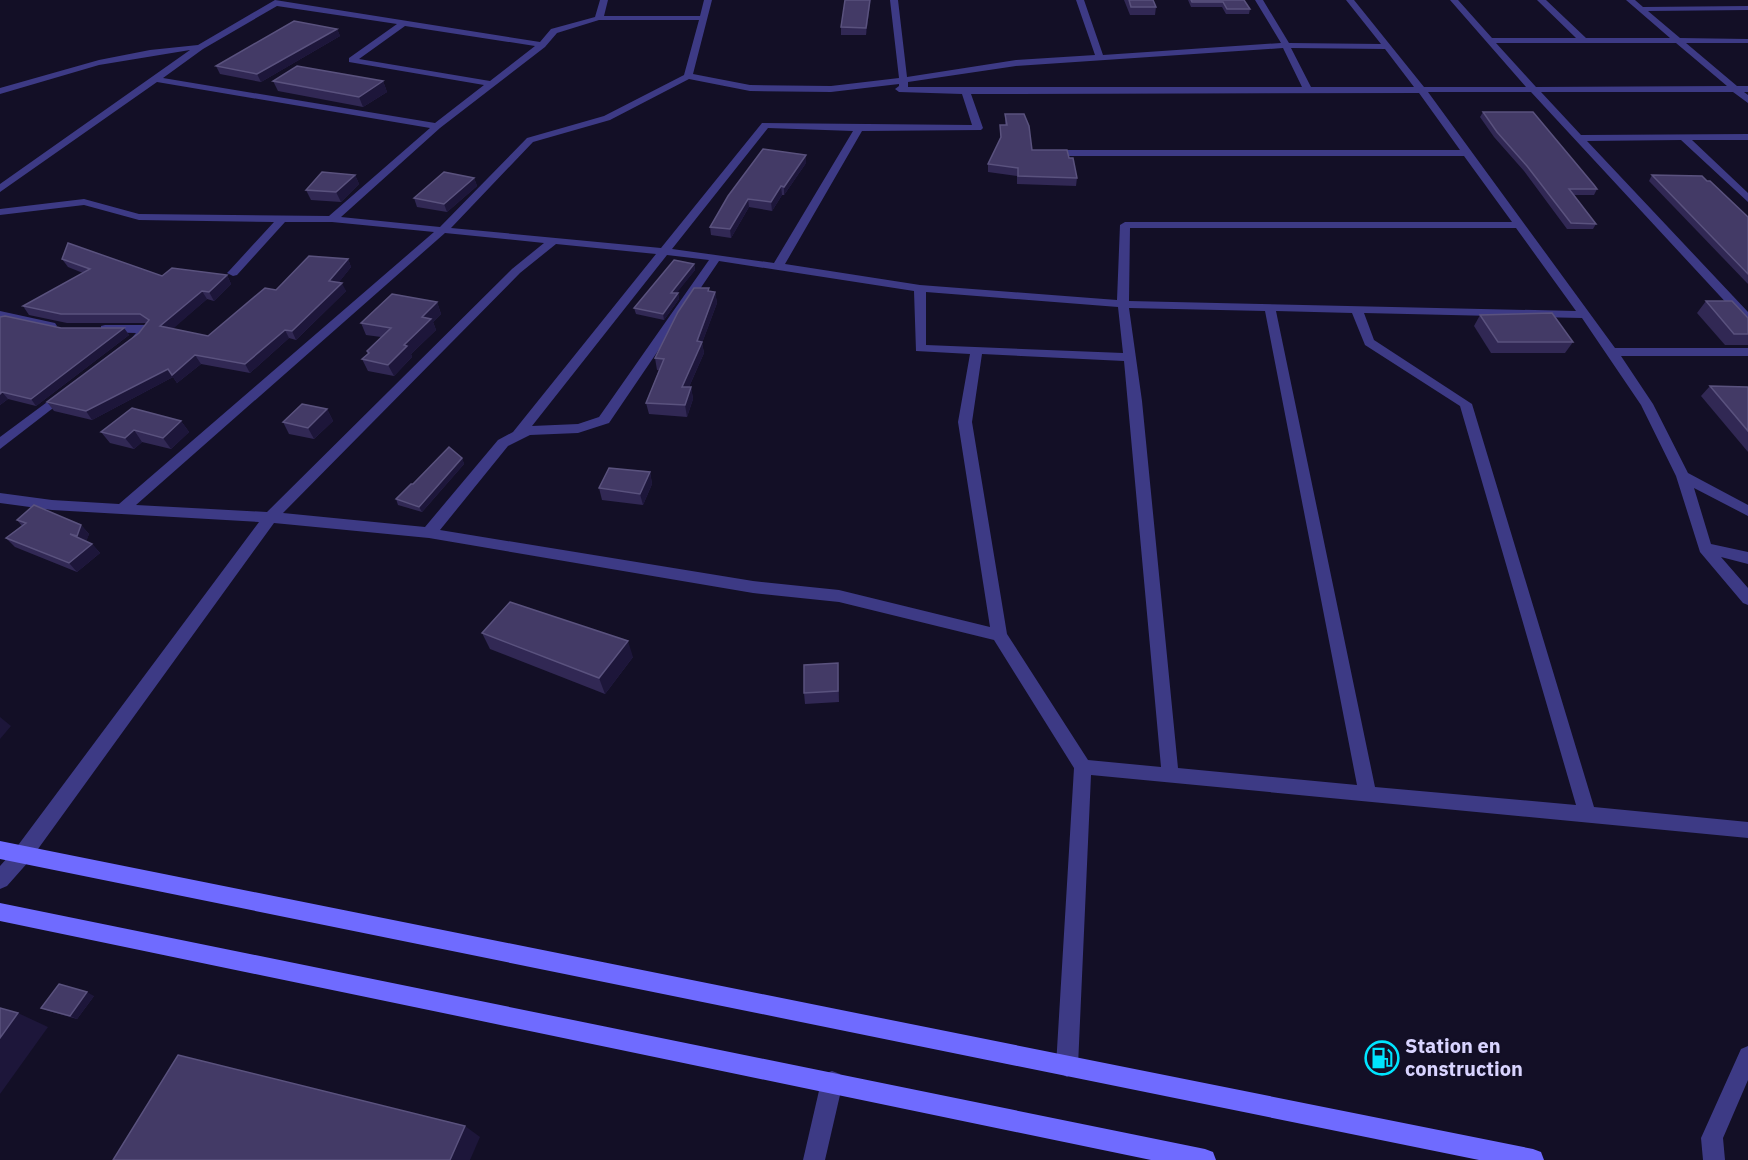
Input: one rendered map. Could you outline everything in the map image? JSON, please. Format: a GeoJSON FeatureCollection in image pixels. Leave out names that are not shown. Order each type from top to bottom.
{"type":"FeatureCollection","features":[{"type":"Feature","properties":{"kind":"main road"},"geometry":{"type":"LineString","coordinates":[[0,850],[1533,1160]]}},
{"type":"Feature","properties":{"kind":"main road"},"geometry":{"type":"LineString","coordinates":[[0,912],[1205,1160]]}},
{"type":"Feature","properties":{"kind":"street"},"geometry":{"type":"LineString","coordinates":[[599,18],[604,0]]}},
{"type":"Feature","properties":{"kind":"street"},"geometry":{"type":"LineString","coordinates":[[688,76],[708,0]]}},
{"type":"Feature","properties":{"kind":"street"},"geometry":{"type":"LineString","coordinates":[[894,0],[903,85]]}},
{"type":"Feature","properties":{"kind":"street"},"geometry":{"type":"LineString","coordinates":[[1080,0],[1100,57]]}},
{"type":"Feature","properties":{"kind":"street"},"geometry":{"type":"LineString","coordinates":[[1259,0],[1286,45],[1307,88]]}},
{"type":"Feature","properties":{"kind":"street"},"geometry":{"type":"LineString","coordinates":[[1350,0],[1468,153],[1586,315],[1647,404],[1683,476],[1705,548],[1748,599]]}},
{"type":"Feature","properties":{"kind":"street"},"geometry":{"type":"LineString","coordinates":[[1454,0],[1534,90],[1748,319]]}},
{"type":"Feature","properties":{"kind":"street"},"geometry":{"type":"LineString","coordinates":[[1541,0],[1583,40]]}},
{"type":"Feature","properties":{"kind":"street"},"geometry":{"type":"LineString","coordinates":[[1630,0],[1748,100]]}},
{"type":"Feature","properties":{"kind":"street"},"geometry":{"type":"LineString","coordinates":[[1732,0],[1745,8]]}},
{"type":"Feature","properties":{"kind":"street"},"geometry":{"type":"LineString","coordinates":[[0,189],[200,47],[279,2],[542,45]]}},
{"type":"Feature","properties":{"kind":"street"},"geometry":{"type":"LineString","coordinates":[[1641,9],[1745,8]]}},
{"type":"Feature","properties":{"kind":"street"},"geometry":{"type":"LineString","coordinates":[[332,219],[437,126],[542,45],[555,31],[599,18],[703,18]]}},
{"type":"Feature","properties":{"kind":"street"},"geometry":{"type":"LineString","coordinates":[[404,23],[352,60],[491,84]]}},
{"type":"Feature","properties":{"kind":"street"},"geometry":{"type":"LineString","coordinates":[[1488,40],[1748,41]]}},
{"type":"Feature","properties":{"kind":"street"},"geometry":{"type":"LineString","coordinates":[[124,507],[443,230],[530,140],[607,118],[688,76],[750,88],[831,89],[903,85],[1016,63],[1286,45],[1388,47]]}},
{"type":"Feature","properties":{"kind":"street"},"geometry":{"type":"LineString","coordinates":[[0,91],[54,73],[179,48],[200,47]]}},
{"type":"Feature","properties":{"kind":"street"},"geometry":{"type":"LineString","coordinates":[[155,79],[437,126]]}},
{"type":"Feature","properties":{"kind":"street"},"geometry":{"type":"LineString","coordinates":[[903,85],[966,91],[1307,88],[1422,91],[1748,89]]}},
{"type":"Feature","properties":{"kind":"street"},"geometry":{"type":"LineString","coordinates":[[518,435],[765,125],[978,128],[966,91]]}},
{"type":"Feature","properties":{"kind":"street"},"geometry":{"type":"LineString","coordinates":[[778,266],[859,128]]}},
{"type":"Feature","properties":{"kind":"street"},"geometry":{"type":"LineString","coordinates":[[1683,137],[1748,199]]}},
{"type":"Feature","properties":{"kind":"street"},"geometry":{"type":"LineString","coordinates":[[1579,138],[1748,137]]}},
{"type":"Feature","properties":{"kind":"street"},"geometry":{"type":"LineString","coordinates":[[1036,153],[1138,151],[1468,153]]}},
{"type":"Feature","properties":{"kind":"street"},"geometry":{"type":"LineString","coordinates":[[0,212],[84,202],[97,204],[118,214],[139,217],[332,219],[716,257],[920,288],[1123,304],[1586,315]]}},
{"type":"Feature","properties":{"kind":"street"},"geometry":{"type":"LineString","coordinates":[[233,273],[282,219]]}},
{"type":"Feature","properties":{"kind":"street"},"geometry":{"type":"LineString","coordinates":[[1170,775],[1136,401],[1123,304],[1125,225],[1520,225]]}},
{"type":"Feature","properties":{"kind":"street"},"geometry":{"type":"LineString","coordinates":[[0,880],[23,855],[270,517],[516,271],[553,241]]}},
{"type":"Feature","properties":{"kind":"street"},"geometry":{"type":"LineString","coordinates":[[429,533],[503,443],[533,430],[575,430],[593,427],[604,420],[716,257]]}},
{"type":"Feature","properties":{"kind":"street"},"geometry":{"type":"LineString","coordinates":[[920,288],[920,348],[1130,357]]}},
{"type":"Feature","properties":{"kind":"street"},"geometry":{"type":"LineString","coordinates":[[1270,308],[1368,794]]}},
{"type":"Feature","properties":{"kind":"street"},"geometry":{"type":"LineString","coordinates":[[1357,310],[1369,342],[1466,404],[1587,814]]}},
{"type":"Feature","properties":{"kind":"street"},"geometry":{"type":"LineString","coordinates":[[0,315],[67,329]]}},
{"type":"Feature","properties":{"kind":"street"},"geometry":{"type":"LineString","coordinates":[[90,329],[147,329],[123,349]]}},
{"type":"Feature","properties":{"kind":"street"},"geometry":{"type":"LineString","coordinates":[[977,350],[965,422],[999,635],[1083,767],[1067,1066]]}},
{"type":"Feature","properties":{"kind":"street"},"geometry":{"type":"LineString","coordinates":[[1612,352],[1748,352]]}},
{"type":"Feature","properties":{"kind":"street"},"geometry":{"type":"LineString","coordinates":[[0,444],[81,381]]}},
{"type":"Feature","properties":{"kind":"street"},"geometry":{"type":"LineString","coordinates":[[1683,476],[1748,511]]}},
{"type":"Feature","properties":{"kind":"street"},"geometry":{"type":"LineString","coordinates":[[0,498],[52,505],[124,507],[270,517],[429,533],[753,588],[840,596],[999,635]]}},
{"type":"Feature","properties":{"kind":"street"},"geometry":{"type":"LineString","coordinates":[[1705,548],[1748,558]]}},
{"type":"Feature","properties":{"kind":"street"},"geometry":{"type":"LineString","coordinates":[[1083,767],[1748,830]]}},
{"type":"Feature","properties":{"kind":"street"},"geometry":{"type":"LineString","coordinates":[[1714,1160],[1712,1138],[1748,1056]]}},
{"type":"Feature","properties":{"kind":"street"},"geometry":{"type":"LineString","coordinates":[[814,1160],[832,1083]]}},
{"type":"Feature","properties":{"kind":"building"},"geometry":{"type":"Polygon","coordinates":[[[845,0],[870,0],[866,28],[841,27],[845,0]]]}},
{"type":"Feature","properties":{"kind":"building"},"geometry":{"type":"Polygon","coordinates":[[[1129,0],[1153,0],[1156,7],[1131,7],[1129,0]]]}},
{"type":"Feature","properties":{"kind":"building"},"geometry":{"type":"Polygon","coordinates":[[[1191,0],[1244,0],[1250,9],[1227,9],[1223,2],[1192,2],[1191,0]]]}},
{"type":"Feature","properties":{"kind":"building"},"geometry":{"type":"Polygon","coordinates":[[[294,21],[337,29],[257,74],[216,66],[294,21]]]}},
{"type":"Feature","properties":{"kind":"building"},"geometry":{"type":"Polygon","coordinates":[[[297,66],[383,81],[359,97],[273,81],[297,66]]]}},
{"type":"Feature","properties":{"kind":"building"},"geometry":{"type":"Polygon","coordinates":[[[1483,112],[1533,112],[1597,189],[1569,189],[1596,224],[1571,223],[1483,112]]]}},
{"type":"Feature","properties":{"kind":"building"},"geometry":{"type":"Polygon","coordinates":[[[1005,114],[1024,114],[1029,126],[1032,150],[1067,150],[1069,158],[1073,158],[1077,178],[1018,176],[1018,168],[988,164],[1001,137],[1000,125],[1007,125],[1005,114]]]}},
{"type":"Feature","properties":{"kind":"building"},"geometry":{"type":"Polygon","coordinates":[[[763,149],[806,155],[771,202],[748,199],[730,229],[710,227],[728,196],[763,149]]]}},
{"type":"Feature","properties":{"kind":"building"},"geometry":{"type":"Polygon","coordinates":[[[322,172],[355,175],[336,192],[306,190],[322,172]]]}},
{"type":"Feature","properties":{"kind":"building"},"geometry":{"type":"Polygon","coordinates":[[[444,172],[474,178],[444,204],[414,198],[444,172]]]}},
{"type":"Feature","properties":{"kind":"building"},"geometry":{"type":"Polygon","coordinates":[[[1652,175],[1702,176],[1748,217],[1748,274],[1652,175]]]}},
{"type":"Feature","properties":{"kind":"building"},"geometry":{"type":"Polygon","coordinates":[[[68,243],[162,276],[172,268],[227,275],[209,292],[202,291],[160,326],[208,336],[265,288],[276,290],[309,256],[348,259],[329,281],[342,283],[292,331],[285,330],[245,364],[195,355],[172,375],[168,369],[86,411],[47,402],[139,333],[149,320],[140,314],[61,314],[23,306],[90,269],[62,259],[68,243]]]}},
{"type":"Feature","properties":{"kind":"building"},"geometry":{"type":"Polygon","coordinates":[[[674,260],[694,264],[671,293],[678,293],[663,314],[634,308],[674,260]]]}},
{"type":"Feature","properties":{"kind":"building"},"geometry":{"type":"Polygon","coordinates":[[[694,288],[709,288],[708,291],[715,292],[697,341],[702,342],[682,387],[691,387],[685,405],[646,403],[664,359],[655,358],[678,312],[694,288]]]}},
{"type":"Feature","properties":{"kind":"building"},"geometry":{"type":"Polygon","coordinates":[[[392,294],[437,302],[422,317],[431,319],[404,345],[407,346],[388,365],[362,359],[369,353],[367,351],[391,328],[361,323],[392,294]]]}},
{"type":"Feature","properties":{"kind":"building"},"geometry":{"type":"Polygon","coordinates":[[[1706,301],[1732,301],[1748,318],[1748,334],[1734,334],[1706,301]]]}},
{"type":"Feature","properties":{"kind":"building"},"geometry":{"type":"Polygon","coordinates":[[[1552,313],[1573,342],[1498,342],[1480,315],[1552,313]]]}},
{"type":"Feature","properties":{"kind":"building"},"geometry":{"type":"Polygon","coordinates":[[[5,316],[61,328],[124,328],[31,399],[2,392],[0,394],[0,317],[5,316]]]}},
{"type":"Feature","properties":{"kind":"building"},"geometry":{"type":"Polygon","coordinates":[[[1710,386],[1748,387],[1748,431],[1710,386]]]}},
{"type":"Feature","properties":{"kind":"building"},"geometry":{"type":"Polygon","coordinates":[[[302,404],[327,409],[308,428],[283,422],[302,404]]]}},
{"type":"Feature","properties":{"kind":"building"},"geometry":{"type":"Polygon","coordinates":[[[132,408],[181,421],[163,438],[134,430],[125,438],[101,432],[132,408]]]}},
{"type":"Feature","properties":{"kind":"building"},"geometry":{"type":"Polygon","coordinates":[[[449,447],[462,458],[419,507],[396,499],[413,484],[449,447]]]}},
{"type":"Feature","properties":{"kind":"building"},"geometry":{"type":"Polygon","coordinates":[[[609,468],[650,472],[640,494],[599,488],[609,468]]]}},
{"type":"Feature","properties":{"kind":"building"},"geometry":{"type":"Polygon","coordinates":[[[34,505],[81,525],[77,536],[70,534],[92,544],[69,563],[6,538],[26,523],[17,520],[34,505]]]}},
{"type":"Feature","properties":{"kind":"building"},"geometry":{"type":"Polygon","coordinates":[[[510,602],[628,641],[599,678],[482,633],[510,602]]]}},
{"type":"Feature","properties":{"kind":"building"},"geometry":{"type":"Polygon","coordinates":[[[838,663],[838,691],[804,693],[804,665],[838,663]]]}},
{"type":"Feature","properties":{"kind":"building"},"geometry":{"type":"Polygon","coordinates":[[[59,984],[87,992],[70,1016],[41,1008],[59,984]]]}},
{"type":"Feature","properties":{"kind":"building"},"geometry":{"type":"Polygon","coordinates":[[[0,1008],[18,1013],[0,1038],[0,1008]]]}},
{"type":"Feature","properties":{"kind":"building"},"geometry":{"type":"Polygon","coordinates":[[[178,1055],[465,1126],[450,1160],[113,1160],[178,1055]]]}},
{"type":"Feature","properties":{"kind":"place","name":"Station en construction"},"geometry":{"type":"Point","coordinates":[1382,1058]}}]}
